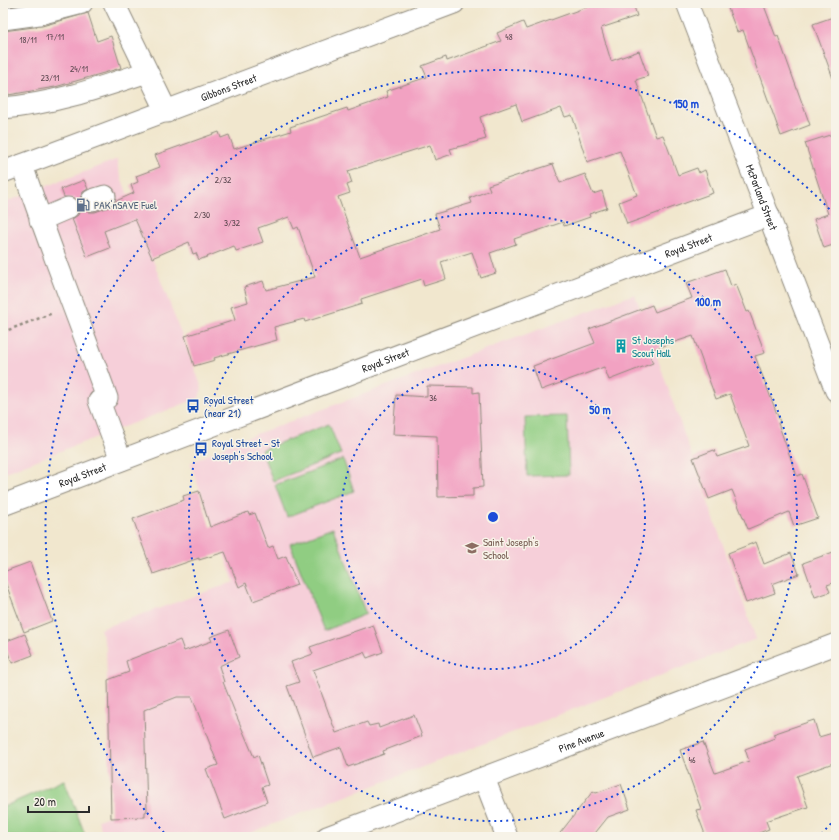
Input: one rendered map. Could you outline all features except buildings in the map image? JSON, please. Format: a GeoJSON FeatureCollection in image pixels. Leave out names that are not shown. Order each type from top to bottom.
{"type":"FeatureCollection","features":[{"type":"Feature","properties":{"kind":"street"},"geometry":{"type":"LineString","coordinates":[[3,19],[39,14],[82,3]]}},
{"type":"Feature","properties":{"kind":"street"},"geometry":{"type":"LineString","coordinates":[[114,3],[167,112]]}},
{"type":"Feature","properties":{"kind":"street","name":"Gibbons Street"},"geometry":{"type":"LineString","coordinates":[[12,169],[454,3]]}},
{"type":"Feature","properties":{"kind":"street","name":"McParland Street"},"geometry":{"type":"LineString","coordinates":[[687,3],[836,391]]}},
{"type":"Feature","properties":{"kind":"street"},"geometry":{"type":"LineString","coordinates":[[3,108],[72,96],[147,72]]}},
{"type":"Feature","properties":{"kind":"street"},"geometry":{"type":"LineString","coordinates":[[12,169],[40,220],[74,306],[107,398],[99,401],[121,460]]}},
{"type":"Feature","properties":{"kind":"street"},"geometry":{"type":"LineString","coordinates":[[40,220],[68,208]]}},
{"type":"Feature","properties":{"kind":"street","name":"Royal Street"},"geometry":{"type":"LineString","coordinates":[[3,505],[769,215]]}},
{"type":"Feature","properties":{"kind":"street","name":"Pine Avenue"},"geometry":{"type":"LineString","coordinates":[[327,837],[836,644]]}},
{"type":"Feature","properties":{"kind":"street"},"geometry":{"type":"LineString","coordinates":[[484,778],[507,837]]}},
{"type":"Feature","properties":{"kind":"path"},"geometry":{"type":"LineString","coordinates":[[3,332],[74,306]]}},
{"type":"Feature","properties":{"kind":"shaded area"},"geometry":{"type":"Polygon","coordinates":[[[118,159],[118,169],[202,388],[199,398],[3,473],[3,203],[118,159]]]}},
{"type":"Feature","properties":{"kind":"shaded area","name":"Saint Joseph's School"},"geometry":{"type":"Polygon","coordinates":[[[635,294],[756,639],[240,837],[104,837],[98,820],[111,815],[106,646],[100,629],[234,582],[190,463],[234,442],[635,294]]]}},
{"type":"Feature","properties":{"kind":"green space"},"geometry":{"type":"Polygon","coordinates":[[[567,416],[569,475],[527,476],[525,417],[567,416]]]}},
{"type":"Feature","properties":{"kind":"green space"},"geometry":{"type":"Polygon","coordinates":[[[329,424],[341,454],[273,481],[261,450],[329,424]]]}},
{"type":"Feature","properties":{"kind":"green space"},"geometry":{"type":"Polygon","coordinates":[[[343,459],[354,491],[287,517],[275,485],[343,459]]]}},
{"type":"Feature","properties":{"kind":"green space"},"geometry":{"type":"Polygon","coordinates":[[[333,528],[366,614],[324,631],[290,544],[333,528]]]}},
{"type":"Feature","properties":{"kind":"green space"},"geometry":{"type":"Polygon","coordinates":[[[64,780],[86,837],[3,837],[3,807],[64,780]]]}},
{"type":"Feature","properties":{"kind":"place","name":"PAK'nSAVE Fuel"},"geometry":{"type":"Point","coordinates":[83,205]}},
{"type":"Feature","properties":{"kind":"place","name":"St Josephs Scout Hall"},"geometry":{"type":"Point","coordinates":[621,346]}},
{"type":"Feature","properties":{"kind":"place","name":"Royal Street (near 21)"},"geometry":{"type":"Point","coordinates":[193,406]}},
{"type":"Feature","properties":{"kind":"place","name":"Royal Street - St Joseph's School"},"geometry":{"type":"Point","coordinates":[201,449]}},
{"type":"Feature","properties":{"kind":"place","name":"Saint Joseph's School"},"geometry":{"type":"Point","coordinates":[472,548]}}]}
